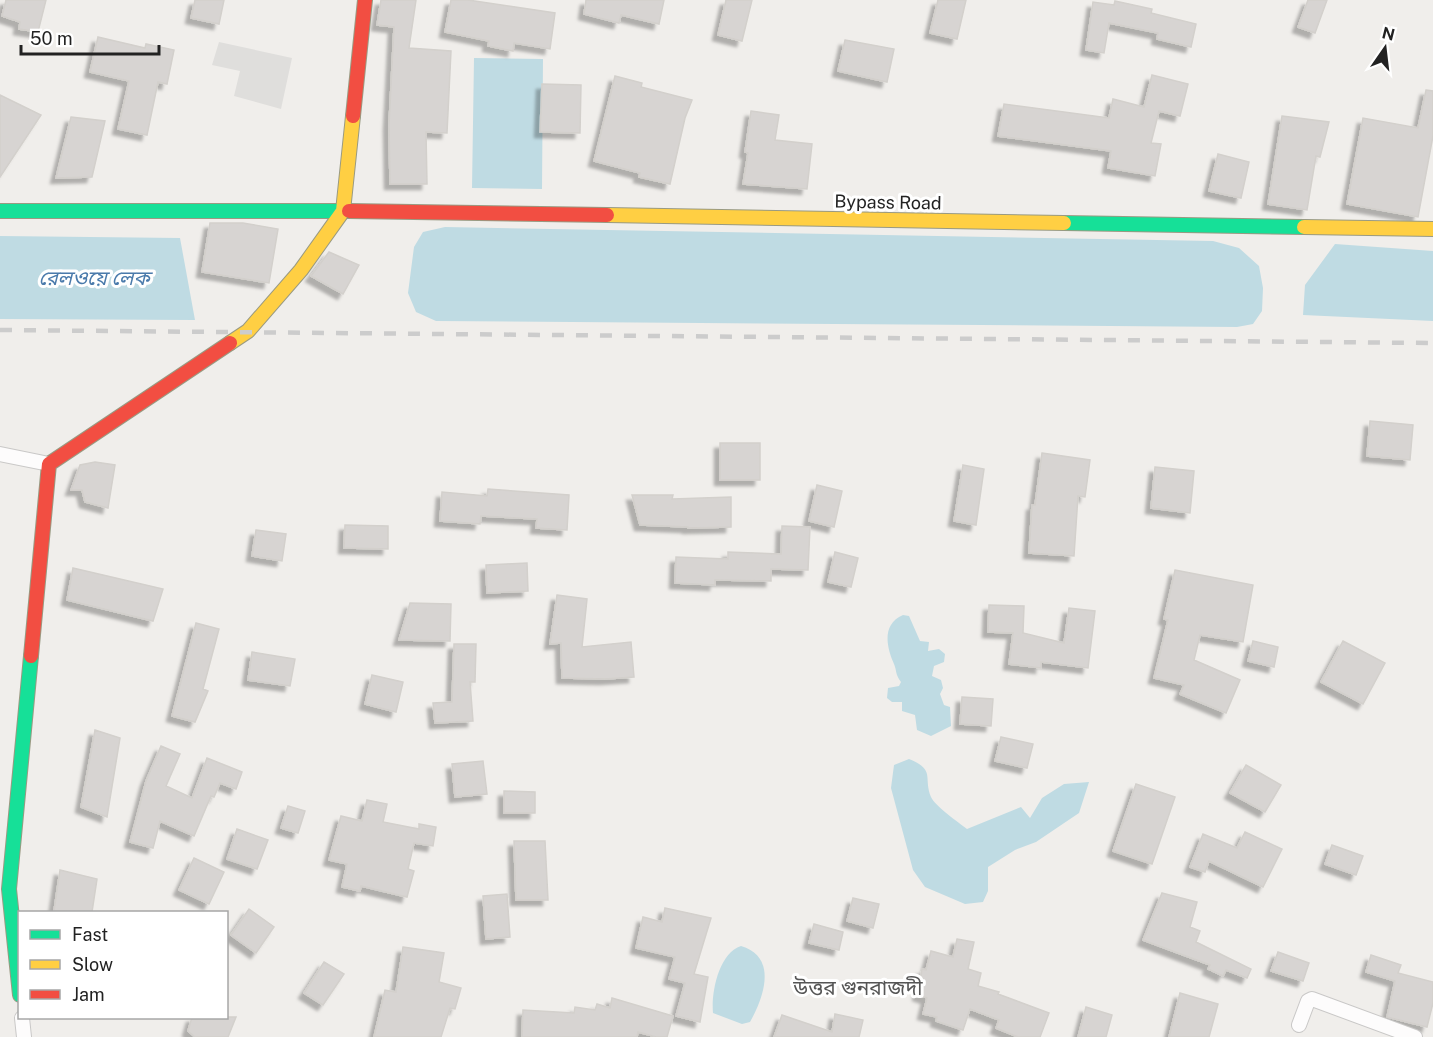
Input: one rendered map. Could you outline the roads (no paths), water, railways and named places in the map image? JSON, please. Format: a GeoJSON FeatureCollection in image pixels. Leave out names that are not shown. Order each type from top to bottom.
{"type":"FeatureCollection","features":[{"type":"Feature","properties":{"kind":"street"},"geometry":{"type":"LineString","coordinates":[[0,454],[50,464],[248,331],[301,270],[343,211],[365,0]]}},
{"type":"Feature","properties":{"kind":"street","name":"Bypass Road"},"geometry":{"type":"LineString","coordinates":[[0,211],[343,211],[1433,229]]}},
{"type":"Feature","properties":{"kind":"street"},"geometry":{"type":"LineString","coordinates":[[18,976],[6,847],[50,464]]}},
{"type":"Feature","properties":{"kind":"street"},"geometry":{"type":"LineString","coordinates":[[1299,1025],[1308,1001],[1312,999],[1415,1037]]}},
{"type":"Feature","properties":{"kind":"street"},"geometry":{"type":"LineString","coordinates":[[22,1019],[24,1037]]}},
{"type":"Feature","properties":{"kind":"water"},"geometry":{"type":"Polygon","coordinates":[[[474,58],[543,59],[542,189],[472,188],[474,58]]]}},
{"type":"Feature","properties":{"kind":"water"},"geometry":{"type":"Polygon","coordinates":[[[445,227],[1213,241],[1239,248],[1259,266],[1263,288],[1262,311],[1253,324],[1237,327],[436,321],[416,312],[408,293],[414,247],[423,232],[445,227]]]}},
{"type":"Feature","properties":{"kind":"water","name":"রেলওয়ে লেক"},"geometry":{"type":"Polygon","coordinates":[[[0,236],[180,238],[195,320],[0,319],[0,236]]]}},
{"type":"Feature","properties":{"kind":"water"},"geometry":{"type":"Polygon","coordinates":[[[1335,244],[1433,251],[1433,321],[1303,315],[1305,285],[1335,244]]]}},
{"type":"Feature","properties":{"kind":"water"},"geometry":{"type":"Polygon","coordinates":[[[903,615],[909,616],[920,641],[929,642],[928,651],[939,649],[945,654],[944,662],[934,666],[932,676],[941,680],[943,688],[940,694],[944,705],[950,707],[951,726],[931,736],[917,730],[915,715],[902,711],[902,702],[892,702],[887,698],[888,688],[899,686],[901,682],[889,650],[889,630],[896,619],[903,615]]]}},
{"type":"Feature","properties":{"kind":"water"},"geometry":{"type":"Polygon","coordinates":[[[909,759],[926,771],[933,801],[967,829],[1021,807],[1030,818],[1042,798],[1064,784],[1089,782],[1079,813],[1036,842],[1015,850],[988,867],[988,891],[983,902],[965,904],[925,887],[913,870],[891,788],[894,765],[909,759]]]}},
{"type":"Feature","properties":{"kind":"water"},"geometry":{"type":"Polygon","coordinates":[[[741,946],[753,951],[760,959],[765,979],[760,1001],[750,1022],[742,1024],[713,1013],[713,995],[718,974],[727,956],[741,946]]]}},
{"type":"Feature","properties":{"kind":"railway"},"geometry":{"type":"LineString","coordinates":[[0,330],[1433,343]]}},
{"type":"Feature","properties":{"kind":"district","name":"উত্তর গুনরাজদী"},"geometry":{"type":"Point","coordinates":[858,987]}}]}
